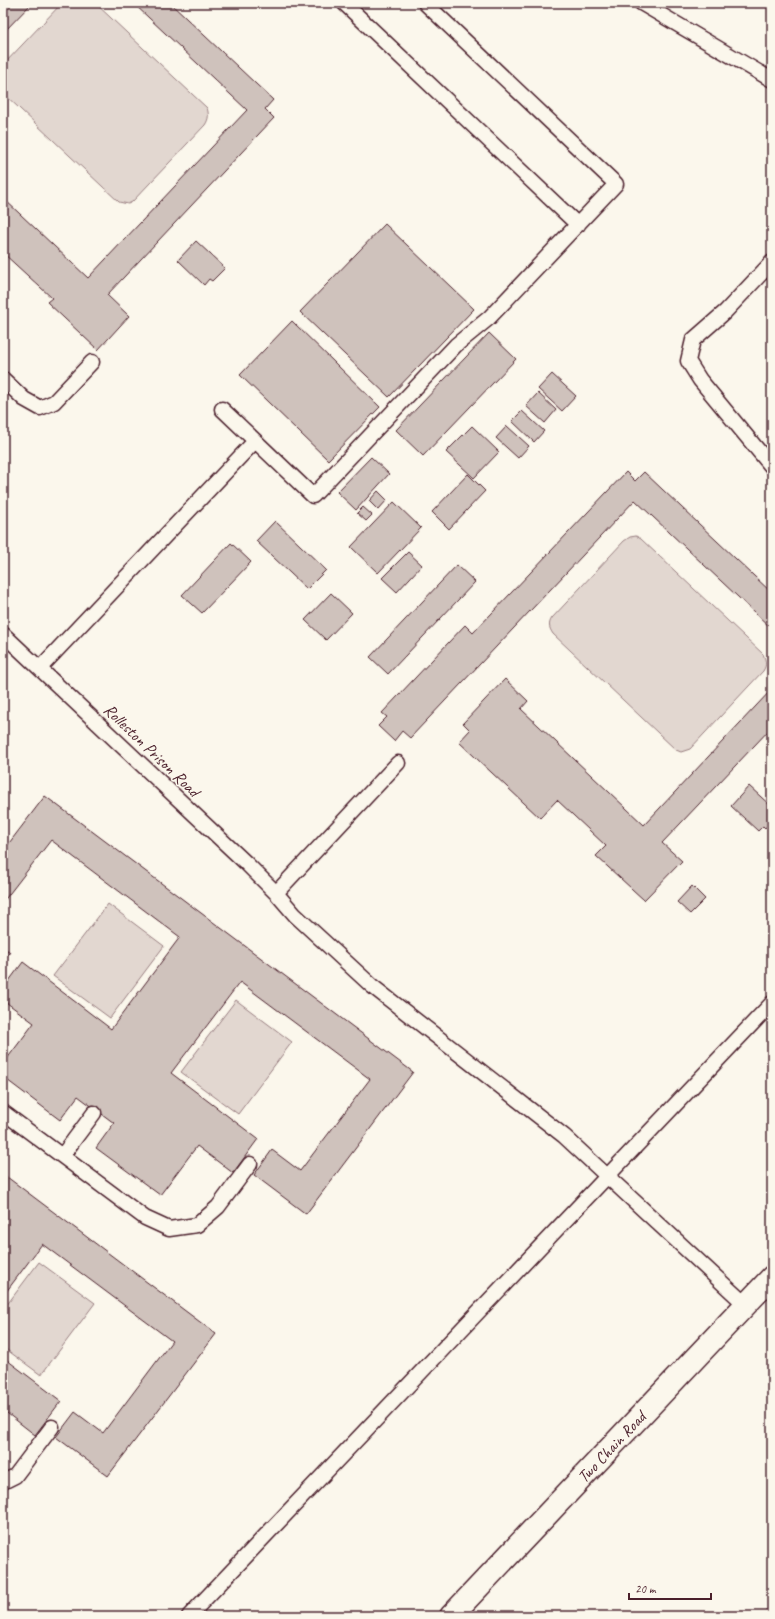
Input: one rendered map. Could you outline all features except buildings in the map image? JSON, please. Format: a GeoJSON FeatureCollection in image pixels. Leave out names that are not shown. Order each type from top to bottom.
{"type":"FeatureCollection","features":[{"type":"Feature","properties":{"kind":"street","name":"Two Chain Road"},"geometry":{"type":"LineString","coordinates":[[452,1616],[772,1277]]}},
{"type":"Feature","properties":{"kind":"lane"},"geometry":{"type":"LineString","coordinates":[[344,3],[578,225]]}},
{"type":"Feature","properties":{"kind":"lane"},"geometry":{"type":"LineString","coordinates":[[222,409],[313,496],[456,345],[489,318],[616,184],[425,3]]}},
{"type":"Feature","properties":{"kind":"lane"},"geometry":{"type":"LineString","coordinates":[[641,3],[772,80]]}},
{"type":"Feature","properties":{"kind":"lane"},"geometry":{"type":"LineString","coordinates":[[772,262],[725,312],[693,340],[688,361],[700,380],[772,468]]}},
{"type":"Feature","properties":{"kind":"lane"},"geometry":{"type":"LineString","coordinates":[[3,379],[24,399],[40,408],[54,402],[92,362]]}},
{"type":"Feature","properties":{"kind":"lane"},"geometry":{"type":"LineString","coordinates":[[40,668],[255,441]]}},
{"type":"Feature","properties":{"kind":"lane","name":"Rolleston Prison Road"},"geometry":{"type":"LineString","coordinates":[[3,634],[276,893],[295,915],[372,986],[564,1136],[746,1305]]}},
{"type":"Feature","properties":{"kind":"lane"},"geometry":{"type":"LineString","coordinates":[[276,893],[398,763]]}},
{"type":"Feature","properties":{"kind":"lane"},"geometry":{"type":"LineString","coordinates":[[189,1616],[772,1003]]}},
{"type":"Feature","properties":{"kind":"lane"},"geometry":{"type":"LineString","coordinates":[[3,1112],[145,1218],[169,1229],[197,1225],[218,1207],[250,1164]]}},
{"type":"Feature","properties":{"kind":"lane"},"geometry":{"type":"LineString","coordinates":[[62,1156],[94,1113]]}},
{"type":"Feature","properties":{"kind":"lane"},"geometry":{"type":"LineString","coordinates":[[3,1482],[15,1476],[52,1427]]}},
{"type":"Feature","properties":{"kind":"shaded area"},"geometry":{"type":"Polygon","coordinates":[[[62,3],[95,3],[207,108],[208,116],[205,125],[132,202],[128,204],[119,202],[3,93],[3,65],[62,3]]]}},
{"type":"Feature","properties":{"kind":"shaded area"},"geometry":{"type":"Polygon","coordinates":[[[636,536],[641,539],[763,654],[766,665],[763,671],[690,749],[681,752],[676,750],[553,634],[550,628],[552,618],[624,541],[630,537],[636,536]]]}},
{"type":"Feature","properties":{"kind":"shaded area"},"geometry":{"type":"Polygon","coordinates":[[[108,904],[164,946],[110,1018],[53,976],[108,904]]]}},
{"type":"Feature","properties":{"kind":"shaded area"},"geometry":{"type":"Polygon","coordinates":[[[236,1000],[292,1042],[238,1114],[181,1072],[236,1000]]]}},
{"type":"Feature","properties":{"kind":"shaded area"},"geometry":{"type":"Polygon","coordinates":[[[39,1262],[95,1303],[41,1375],[3,1347],[3,1310],[39,1262]]]}}]}
